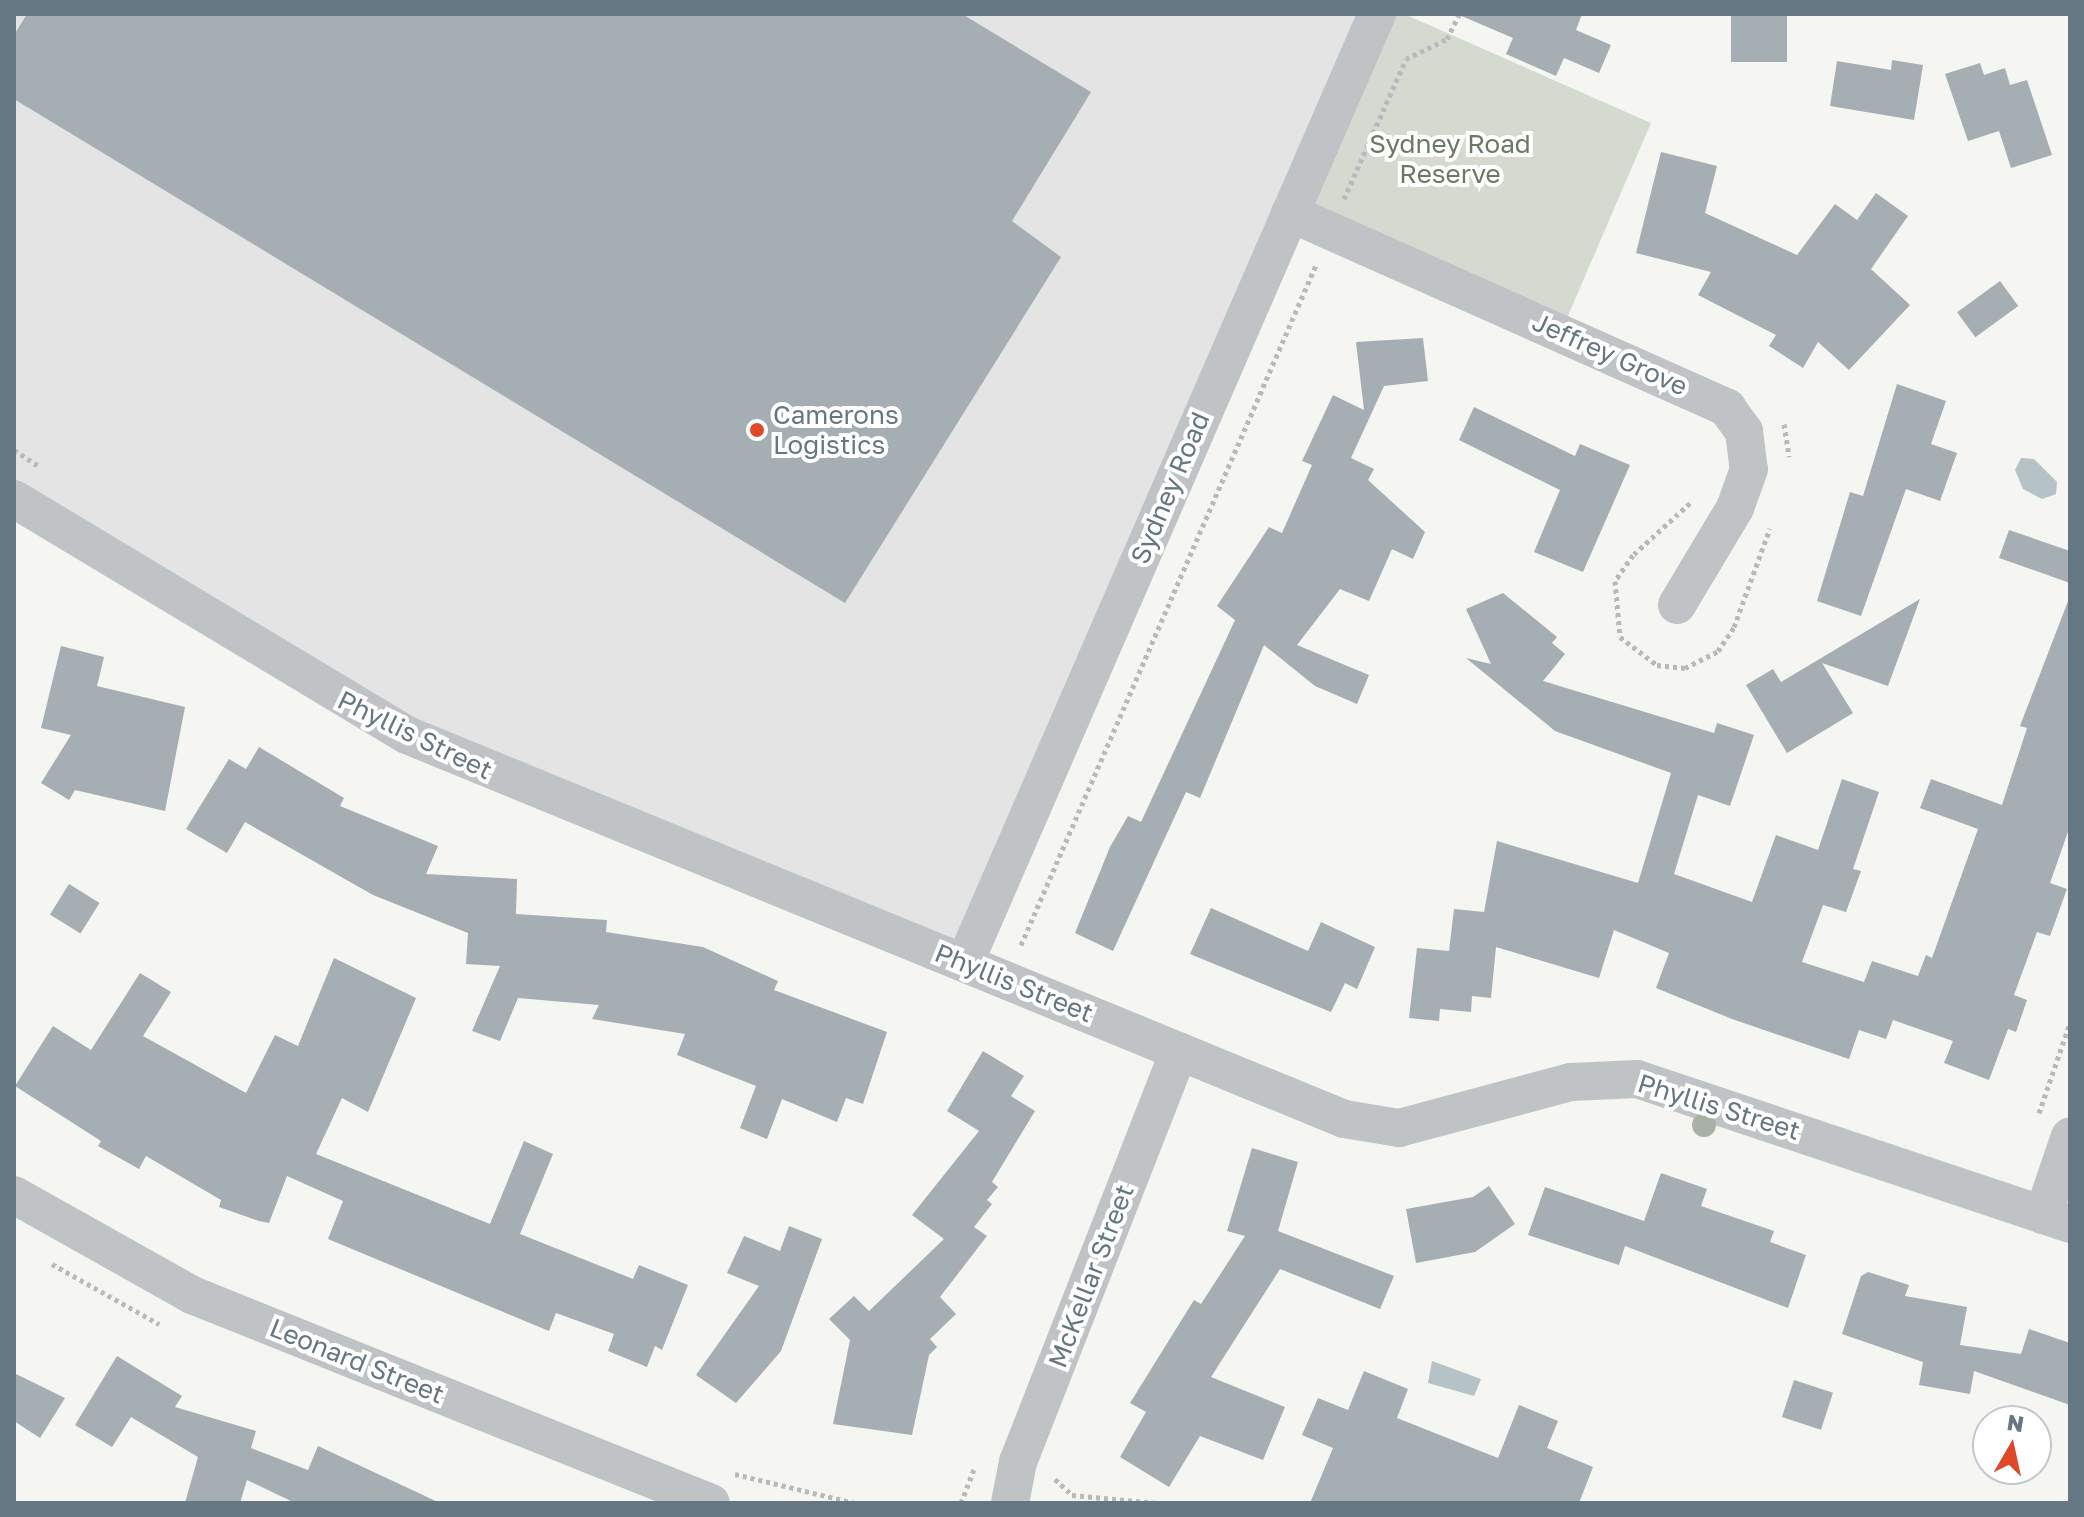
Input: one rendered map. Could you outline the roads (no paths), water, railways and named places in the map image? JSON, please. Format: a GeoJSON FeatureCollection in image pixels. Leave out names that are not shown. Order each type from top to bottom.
{"type":"FeatureCollection","features":[{"type":"Feature","properties":{"kind":"street","name":"Sydney Road"},"geometry":{"type":"LineString","coordinates":[[965,962],[1377,14]]}},
{"type":"Feature","properties":{"kind":"street","name":"Jeffrey Grove"},"geometry":{"type":"LineString","coordinates":[[1290,213],[1727,408],[1744,431],[1749,469],[1735,508],[1677,605]]}},
{"type":"Feature","properties":{"kind":"street","name":"Phyllis Street"},"geometry":{"type":"LineString","coordinates":[[14,499],[407,735],[1344,1119],[1399,1128],[1585,1080],[1658,1083],[2057,1219]]}},
{"type":"Feature","properties":{"kind":"street","name":"McKellar Street"},"geometry":{"type":"LineString","coordinates":[[1010,1503],[1018,1462],[1179,1051]]}},
{"type":"Feature","properties":{"kind":"street"},"geometry":{"type":"LineString","coordinates":[[2052,1130],[2057,1219]]}},
{"type":"Feature","properties":{"kind":"street","name":"Leonard Street"},"geometry":{"type":"LineString","coordinates":[[14,1195],[192,1295],[711,1503]]}},
{"type":"Feature","properties":{"kind":"place","name":"Camerons Logistics"},"geometry":{"type":"Point","coordinates":[757,430]}},
{"type":"Feature","properties":{"kind":"park label","name":"Sydney Road Reserve"},"geometry":{"type":"Point","coordinates":[1450,159]}}]}
